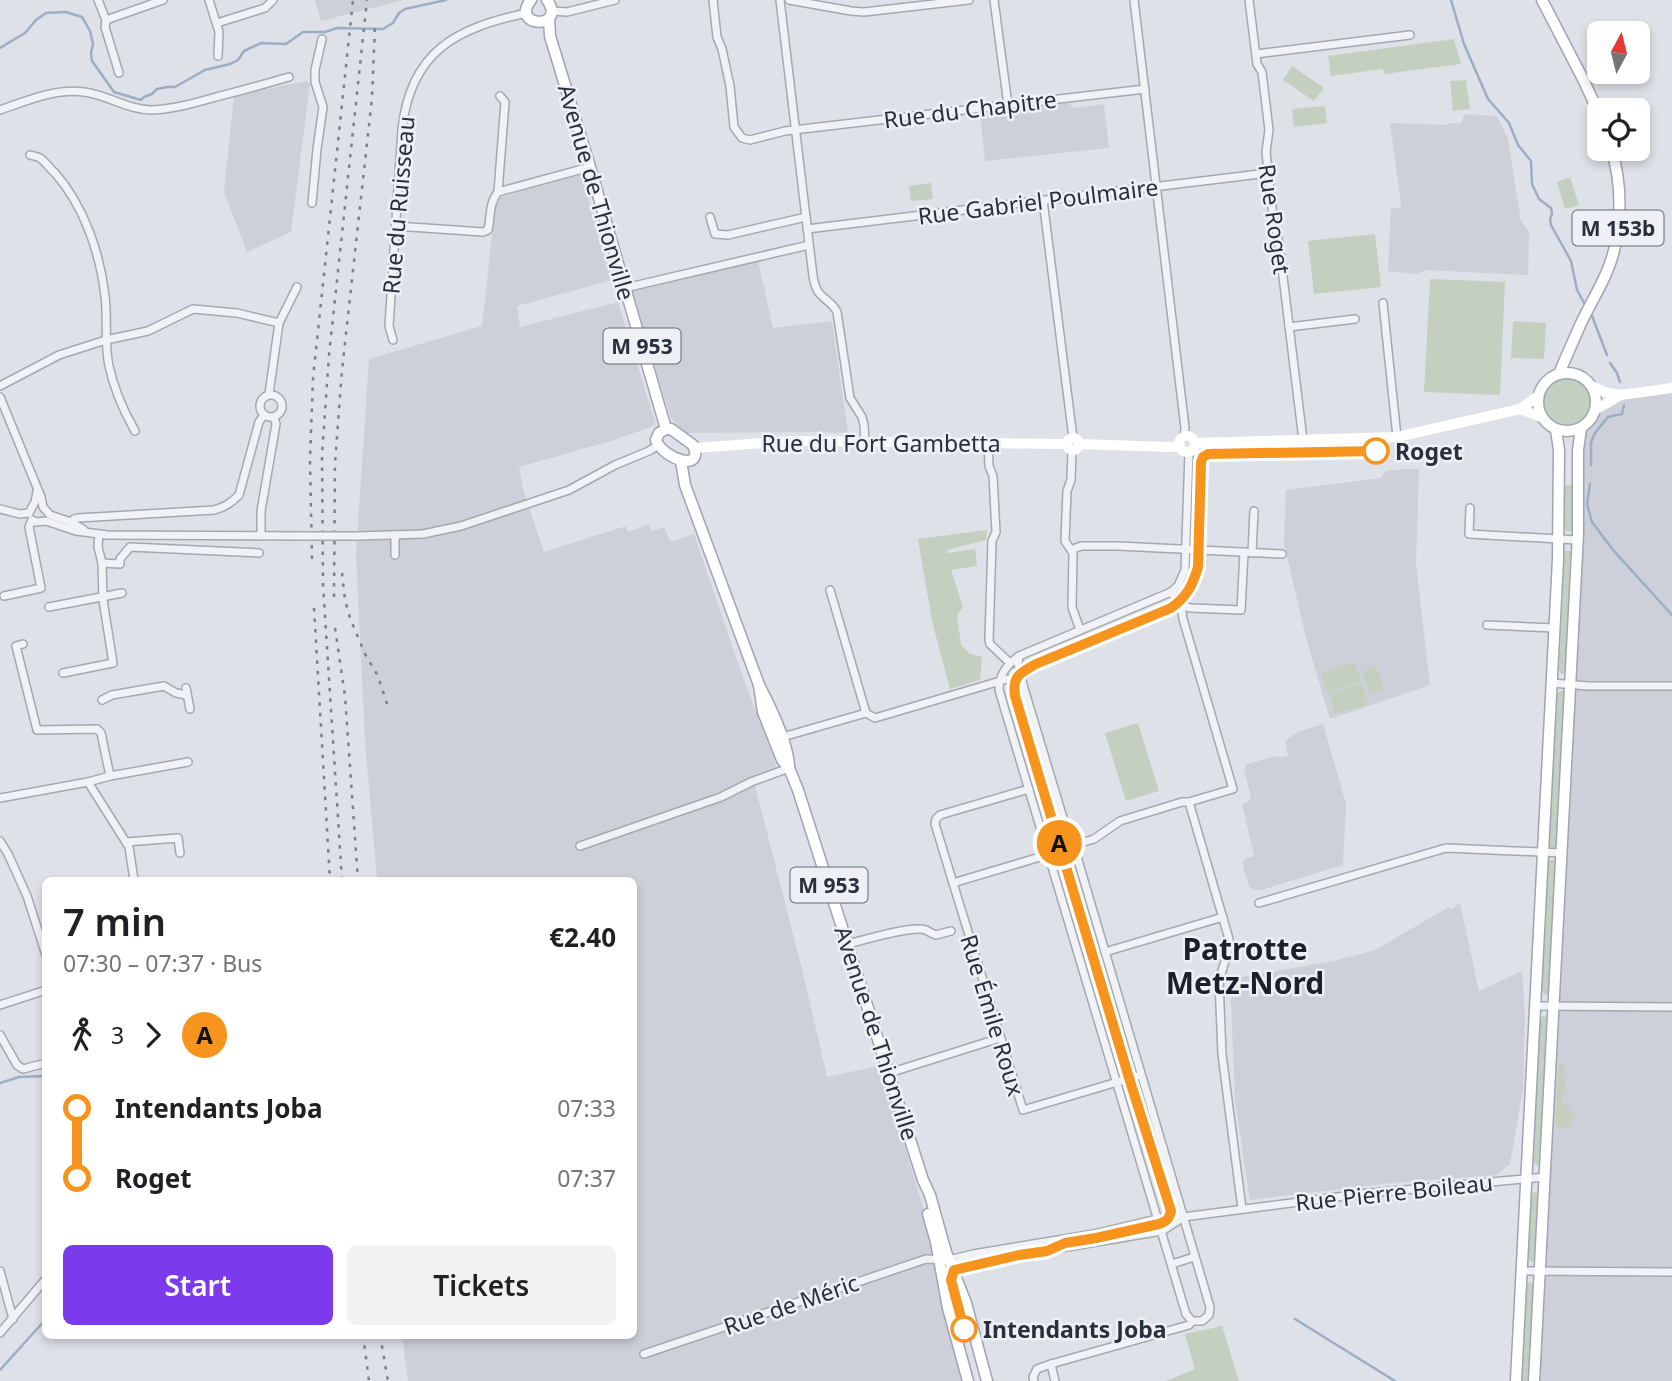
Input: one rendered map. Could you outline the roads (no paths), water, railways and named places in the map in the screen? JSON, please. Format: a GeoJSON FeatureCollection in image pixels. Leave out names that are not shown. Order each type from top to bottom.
{"type":"FeatureCollection","features":[{"type":"Feature","properties":{"kind":"main road"},"geometry":{"type":"LineString","coordinates":[[527,13],[527,5],[531,0]]}},
{"type":"Feature","properties":{"kind":"main road"},"geometry":{"type":"LineString","coordinates":[[1542,0],[1592,98]]}},
{"type":"Feature","properties":{"kind":"main road","name":"Avenue de Thionville"},"geometry":{"type":"LineString","coordinates":[[527,13],[532,20],[547,13],[550,36],[666,429]]}},
{"type":"Feature","properties":{"kind":"main road","name":"M 153b"},"geometry":{"type":"LineString","coordinates":[[1559,374],[1607,274],[1614,252],[1618,230],[1619,193],[1615,161]]}},
{"type":"Feature","properties":{"kind":"main road"},"geometry":{"type":"LineString","coordinates":[[1572,346],[1579,376]]}},
{"type":"Feature","properties":{"kind":"main road"},"geometry":{"type":"LineString","coordinates":[[1592,386],[1595,410],[1590,420],[1581,428],[1565,432],[1556,430],[1541,417],[1538,396],[1545,382],[1559,374],[1573,373],[1604,392],[1621,395],[1672,388]]}},
{"type":"Feature","properties":{"kind":"main road"},"geometry":{"type":"LineString","coordinates":[[1595,410],[1621,395]]}},
{"type":"Feature","properties":{"kind":"main road","name":"Rue du Fort Gambetta"},"geometry":{"type":"LineString","coordinates":[[695,448],[781,441],[1169,447],[1187,444],[1397,437],[1520,409],[1538,396]]}},
{"type":"Feature","properties":{"kind":"main road"},"geometry":{"type":"LineString","coordinates":[[1520,409],[1541,417]]}},
{"type":"Feature","properties":{"kind":"main road"},"geometry":{"type":"LineString","coordinates":[[1534,1381],[1581,428]]}},
{"type":"Feature","properties":{"kind":"main road"},"geometry":{"type":"LineString","coordinates":[[666,429],[671,429],[693,445],[695,448],[692,459],[681,461],[657,445],[659,433],[666,429]]}},
{"type":"Feature","properties":{"kind":"main road"},"geometry":{"type":"LineString","coordinates":[[1517,1381],[1559,539],[1559,450],[1556,430]]}},
{"type":"Feature","properties":{"kind":"main road","name":"Avenue de Thionville"},"geometry":{"type":"LineString","coordinates":[[681,461],[685,485],[760,685],[763,712],[778,738],[782,760],[789,768],[798,790],[930,1195],[949,1266],[960,1285],[987,1381]]}},
{"type":"Feature","properties":{"kind":"main road","name":"Avenue de Thionville"},"geometry":{"type":"LineString","coordinates":[[949,1266],[948,1308],[968,1381]]}},
{"type":"Feature","properties":{"kind":"street"},"geometry":{"type":"LineString","coordinates":[[98,0],[106,20],[105,27],[119,73]]}},
{"type":"Feature","properties":{"kind":"street"},"geometry":{"type":"LineString","coordinates":[[106,20],[163,0]]}},
{"type":"Feature","properties":{"kind":"street"},"geometry":{"type":"LineString","coordinates":[[209,0],[219,32],[218,57]]}},
{"type":"Feature","properties":{"kind":"street"},"geometry":{"type":"LineString","coordinates":[[216,23],[265,8],[273,0]]}},
{"type":"Feature","properties":{"kind":"street"},"geometry":{"type":"LineString","coordinates":[[547,13],[567,12],[615,0]]}},
{"type":"Feature","properties":{"kind":"street","name":"Rue du Chapitre"},"geometry":{"type":"LineString","coordinates":[[713,0],[717,37],[730,86],[734,127],[742,138],[750,140],[785,131],[1145,89]]}},
{"type":"Feature","properties":{"kind":"street"},"geometry":{"type":"LineString","coordinates":[[780,0],[815,286],[820,294],[835,306],[837,312],[850,398],[862,417],[865,442]]}},
{"type":"Feature","properties":{"kind":"street"},"geometry":{"type":"LineString","coordinates":[[789,0],[851,11],[886,10],[970,0]]}},
{"type":"Feature","properties":{"kind":"street"},"geometry":{"type":"LineString","coordinates":[[884,0],[886,10]]}},
{"type":"Feature","properties":{"kind":"street"},"geometry":{"type":"LineString","coordinates":[[994,0],[1008,105]]}},
{"type":"Feature","properties":{"kind":"street"},"geometry":{"type":"LineString","coordinates":[[1019,656],[1023,685],[1210,1310],[1204,1320],[1197,1322],[1192,1321],[1186,1314],[999,690],[1000,681],[1010,663],[1019,656],[1171,592],[1178,586],[1185,570],[1187,444],[1134,0]]}},
{"type":"Feature","properties":{"kind":"street","name":"Rue Roget"},"geometry":{"type":"LineString","coordinates":[[1249,0],[1257,64],[1262,72],[1269,130],[1266,152],[1268,173],[1303,440]]}},
{"type":"Feature","properties":{"kind":"street","name":"Rue du Ruisseau"},"geometry":{"type":"LineString","coordinates":[[393,340],[389,327],[402,129],[414,82],[423,66],[446,43],[466,32],[527,13]]}},
{"type":"Feature","properties":{"kind":"street"},"geometry":{"type":"LineString","coordinates":[[1256,54],[1410,34]]}},
{"type":"Feature","properties":{"kind":"street"},"geometry":{"type":"LineString","coordinates":[[312,203],[323,107],[314,70],[322,39]]}},
{"type":"Feature","properties":{"kind":"street"},"geometry":{"type":"LineString","coordinates":[[0,110],[69,91],[85,92],[138,109],[166,109],[289,77]]}},
{"type":"Feature","properties":{"kind":"street"},"geometry":{"type":"LineString","coordinates":[[396,226],[483,232],[488,230],[491,204],[498,192],[505,102],[500,96]]}},
{"type":"Feature","properties":{"kind":"street"},"geometry":{"type":"LineString","coordinates":[[30,155],[41,158],[60,180],[88,228],[103,283],[109,366],[121,405],[135,430]]}},
{"type":"Feature","properties":{"kind":"street"},"geometry":{"type":"LineString","coordinates":[[498,192],[590,167]]}},
{"type":"Feature","properties":{"kind":"street","name":"Rue Gabriel Poulmaire"},"geometry":{"type":"LineString","coordinates":[[807,229],[1268,173]]}},
{"type":"Feature","properties":{"kind":"street"},"geometry":{"type":"LineString","coordinates":[[1044,200],[1073,444],[1065,532],[1066,544],[1074,558],[1072,607],[1080,631]]}},
{"type":"Feature","properties":{"kind":"street"},"geometry":{"type":"LineString","coordinates":[[710,217],[715,234],[728,235],[806,217]]}},
{"type":"Feature","properties":{"kind":"street"},"geometry":{"type":"LineString","coordinates":[[625,288],[809,245]]}},
{"type":"Feature","properties":{"kind":"street"},"geometry":{"type":"LineString","coordinates":[[269,394],[279,323],[297,287]]}},
{"type":"Feature","properties":{"kind":"street"},"geometry":{"type":"LineString","coordinates":[[1383,303],[1397,437]]}},
{"type":"Feature","properties":{"kind":"street"},"geometry":{"type":"LineString","coordinates":[[0,386],[59,355],[106,340],[148,331],[190,310],[237,313],[279,323]]}},
{"type":"Feature","properties":{"kind":"street"},"geometry":{"type":"LineString","coordinates":[[1289,327],[1355,319]]}},
{"type":"Feature","properties":{"kind":"street"},"geometry":{"type":"LineString","coordinates":[[269,394],[278,397],[282,403],[280,412],[274,416],[264,415],[260,409],[264,396],[269,394]]}},
{"type":"Feature","properties":{"kind":"street"},"geometry":{"type":"LineString","coordinates":[[0,397],[41,497],[46,516],[0,509]]}},
{"type":"Feature","properties":{"kind":"street"},"geometry":{"type":"LineString","coordinates":[[71,522],[78,518],[214,510],[225,507],[239,495],[259,422],[264,415]]}},
{"type":"Feature","properties":{"kind":"street"},"geometry":{"type":"LineString","coordinates":[[261,536],[261,511],[276,424],[274,416]]}},
{"type":"Feature","properties":{"kind":"street"},"geometry":{"type":"LineString","coordinates":[[988,443],[996,532],[992,541],[989,640],[1010,663]]}},
{"type":"Feature","properties":{"kind":"street"},"geometry":{"type":"LineString","coordinates":[[34,515],[76,531],[99,534],[423,534],[442,531],[551,497],[657,445]]}},
{"type":"Feature","properties":{"kind":"street"},"geometry":{"type":"LineString","coordinates":[[34,515],[37,492]]}},
{"type":"Feature","properties":{"kind":"street"},"geometry":{"type":"LineString","coordinates":[[4,596],[41,589],[29,527],[38,505],[88,532]]}},
{"type":"Feature","properties":{"kind":"street"},"geometry":{"type":"LineString","coordinates":[[1470,508],[1469,534],[1577,540]]}},
{"type":"Feature","properties":{"kind":"street"},"geometry":{"type":"LineString","coordinates":[[1181,606],[1241,610],[1254,511]]}},
{"type":"Feature","properties":{"kind":"street"},"geometry":{"type":"LineString","coordinates":[[63,673],[113,663],[103,596],[99,534]]}},
{"type":"Feature","properties":{"kind":"street"},"geometry":{"type":"LineString","coordinates":[[395,535],[395,555]]}},
{"type":"Feature","properties":{"kind":"street"},"geometry":{"type":"LineString","coordinates":[[1071,550],[1081,546],[1282,554]]}},
{"type":"Feature","properties":{"kind":"street"},"geometry":{"type":"LineString","coordinates":[[102,563],[120,564],[120,559],[130,547],[259,553]]}},
{"type":"Feature","properties":{"kind":"street"},"geometry":{"type":"LineString","coordinates":[[830,590],[866,713],[874,718],[1007,679],[1023,685]]}},
{"type":"Feature","properties":{"kind":"street"},"geometry":{"type":"LineString","coordinates":[[953,883],[1100,836],[1120,821],[1233,789],[1181,606],[1171,592]]}},
{"type":"Feature","properties":{"kind":"street"},"geometry":{"type":"LineString","coordinates":[[49,607],[122,593]]}},
{"type":"Feature","properties":{"kind":"street"},"geometry":{"type":"LineString","coordinates":[[1487,625],[1555,628]]}},
{"type":"Feature","properties":{"kind":"street"},"geometry":{"type":"LineString","coordinates":[[23,644],[16,646],[37,730],[97,729],[101,733],[110,776]]}},
{"type":"Feature","properties":{"kind":"street"},"geometry":{"type":"LineString","coordinates":[[1552,683],[1672,686]]}},
{"type":"Feature","properties":{"kind":"street"},"geometry":{"type":"LineString","coordinates":[[102,700],[112,695],[164,685],[176,693],[187,692],[190,709]]}},
{"type":"Feature","properties":{"kind":"street"},"geometry":{"type":"LineString","coordinates":[[778,738],[866,713]]}},
{"type":"Feature","properties":{"kind":"street"},"geometry":{"type":"LineString","coordinates":[[0,798],[188,762]]}},
{"type":"Feature","properties":{"kind":"street"},"geometry":{"type":"LineString","coordinates":[[580,846],[721,797],[789,768]]}},
{"type":"Feature","properties":{"kind":"street"},"geometry":{"type":"LineString","coordinates":[[88,782],[129,847],[134,877]]}},
{"type":"Feature","properties":{"kind":"street","name":"Rue Émile Roux"},"geometry":{"type":"LineString","coordinates":[[1030,789],[940,815],[935,824],[1023,1110],[1141,1075]]}},
{"type":"Feature","properties":{"kind":"street"},"geometry":{"type":"LineString","coordinates":[[1189,802],[1229,939],[1219,981],[1222,1054],[1242,1209]]}},
{"type":"Feature","properties":{"kind":"street"},"geometry":{"type":"LineString","coordinates":[[126,842],[178,838],[180,853]]}},
{"type":"Feature","properties":{"kind":"street"},"geometry":{"type":"LineString","coordinates":[[0,841],[27,896],[42,943]]}},
{"type":"Feature","properties":{"kind":"street"},"geometry":{"type":"LineString","coordinates":[[1259,903],[1446,848],[1562,853]]}},
{"type":"Feature","properties":{"kind":"street"},"geometry":{"type":"LineString","coordinates":[[1105,952],[1223,917]]}},
{"type":"Feature","properties":{"kind":"street"},"geometry":{"type":"LineString","coordinates":[[848,944],[913,930],[926,930],[936,935],[951,931]]}},
{"type":"Feature","properties":{"kind":"street"},"geometry":{"type":"LineString","coordinates":[[0,1005],[42,991]]}},
{"type":"Feature","properties":{"kind":"street"},"geometry":{"type":"LineString","coordinates":[[1536,1006],[1672,1007]]}},
{"type":"Feature","properties":{"kind":"street"},"geometry":{"type":"LineString","coordinates":[[0,1035],[17,1065],[23,1069],[42,1064]]}},
{"type":"Feature","properties":{"kind":"street"},"geometry":{"type":"LineString","coordinates":[[889,1073],[1000,1038]]}},
{"type":"Feature","properties":{"kind":"street","name":"Rue Pierre Boileau"},"geometry":{"type":"LineString","coordinates":[[949,1266],[973,1254],[1094,1234],[1157,1219],[1360,1194],[1545,1177]]}},
{"type":"Feature","properties":{"kind":"street","name":"Rue Pierre Boileau"},"geometry":{"type":"LineString","coordinates":[[949,1266],[1162,1231],[1183,1217]]}},
{"type":"Feature","properties":{"kind":"street"},"geometry":{"type":"LineString","coordinates":[[1172,1264],[1195,1257]]}},
{"type":"Feature","properties":{"kind":"street","name":"Rue de Méric"},"geometry":{"type":"LineString","coordinates":[[644,1354],[926,1259],[949,1266]]}},
{"type":"Feature","properties":{"kind":"street"},"geometry":{"type":"LineString","coordinates":[[0,1271],[13,1319]]}},
{"type":"Feature","properties":{"kind":"street"},"geometry":{"type":"LineString","coordinates":[[1522,1271],[1672,1272]]}},
{"type":"Feature","properties":{"kind":"street"},"geometry":{"type":"LineString","coordinates":[[0,1333],[42,1283]]}},
{"type":"Feature","properties":{"kind":"street"},"geometry":{"type":"LineString","coordinates":[[1034,1381],[1037,1370],[1051,1364],[1189,1325],[1192,1321]]}},
{"type":"Feature","properties":{"kind":"street"},"geometry":{"type":"LineString","coordinates":[[1051,1364],[1055,1381]]}},
{"type":"Feature","properties":{"kind":"waterway"},"geometry":{"type":"LineString","coordinates":[[0,48],[25,33],[46,13],[66,12],[82,17],[90,31],[93,44],[92,61],[114,92],[141,100],[157,89],[175,87],[205,70],[230,64],[238,60],[244,51],[261,43],[286,44],[303,32],[325,32],[337,28],[383,29],[393,23],[405,9],[446,0]]}},
{"type":"Feature","properties":{"kind":"waterway"},"geometry":{"type":"LineString","coordinates":[[1451,0],[1464,44],[1488,99],[1509,123],[1518,145],[1531,161],[1532,184],[1539,199],[1551,208],[1551,225],[1571,261],[1577,290],[1584,303]]}},
{"type":"Feature","properties":{"kind":"waterway"},"geometry":{"type":"LineString","coordinates":[[1592,316],[1607,355]]}},
{"type":"Feature","properties":{"kind":"waterway"},"geometry":{"type":"LineString","coordinates":[[1610,363],[1620,382]]}},
{"type":"Feature","properties":{"kind":"waterway"},"geometry":{"type":"LineString","coordinates":[[1591,465],[1591,442],[1595,433],[1608,417],[1622,414],[1624,405]]}},
{"type":"Feature","properties":{"kind":"waterway"},"geometry":{"type":"LineString","coordinates":[[1590,484],[1587,504],[1592,522],[1613,550],[1672,615]]}},
{"type":"Feature","properties":{"kind":"waterway"},"geometry":{"type":"LineString","coordinates":[[0,1083],[19,1077],[42,1076]]}},
{"type":"Feature","properties":{"kind":"waterway"},"geometry":{"type":"LineString","coordinates":[[1295,1319],[1395,1381]]}},
{"type":"Feature","properties":{"kind":"waterway"},"geometry":{"type":"LineString","coordinates":[[0,1370],[42,1323]]}},
{"type":"Feature","properties":{"kind":"railway"},"geometry":{"type":"LineString","coordinates":[[312,559],[310,460],[313,378],[353,0]]}},
{"type":"Feature","properties":{"kind":"railway"},"geometry":{"type":"LineString","coordinates":[[342,877],[323,585],[322,455],[329,355],[367,0]]}},
{"type":"Feature","properties":{"kind":"railway"},"geometry":{"type":"LineString","coordinates":[[334,597],[335,463],[342,370],[372,98],[375,25]]}},
{"type":"Feature","properties":{"kind":"railway"},"geometry":{"type":"LineString","coordinates":[[342,573],[350,618],[365,654],[378,676],[389,710]]}},
{"type":"Feature","properties":{"kind":"railway"},"geometry":{"type":"LineString","coordinates":[[314,608],[330,877]]}},
{"type":"Feature","properties":{"kind":"railway"},"geometry":{"type":"LineString","coordinates":[[335,628],[345,696],[358,877]]}},
{"type":"Feature","properties":{"kind":"railway"},"geometry":{"type":"LineString","coordinates":[[364,1339],[369,1381]]}},
{"type":"Feature","properties":{"kind":"railway"},"geometry":{"type":"LineString","coordinates":[[381,1339],[388,1381]]}},
{"type":"Feature","properties":{"kind":"place","name":"Roget"},"geometry":{"type":"Point","coordinates":[1376,451]}},
{"type":"Feature","properties":{"kind":"place","name":"Intendants Joba"},"geometry":{"type":"Point","coordinates":[964,1329]}},
{"type":"Feature","properties":{"kind":"district","name":"Patrotte Metz-Nord"},"geometry":{"type":"Point","coordinates":[1245,965]}}]}
